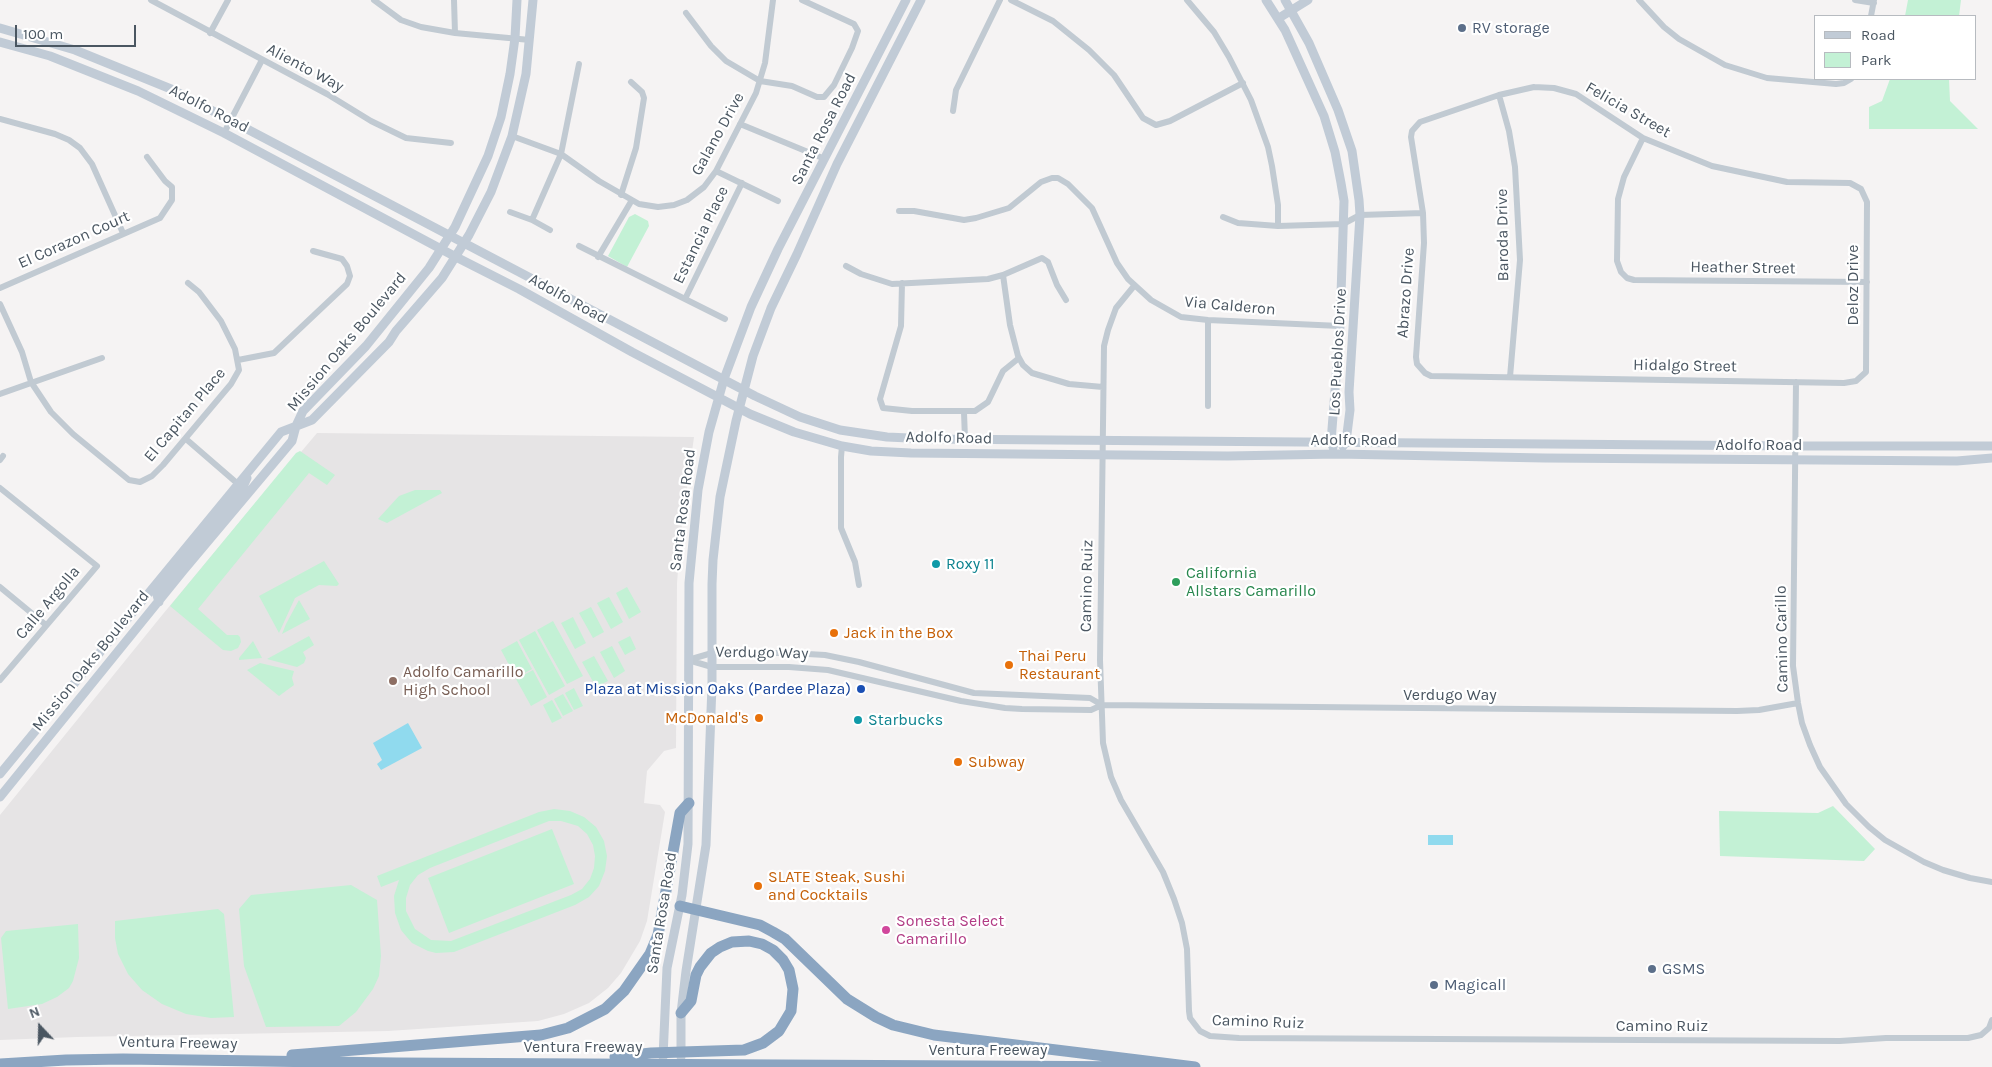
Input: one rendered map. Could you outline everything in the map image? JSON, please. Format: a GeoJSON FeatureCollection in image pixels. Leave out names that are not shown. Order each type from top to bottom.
{"type":"FeatureCollection","features":[{"type":"Feature","properties":{"kind":"highway"},"geometry":{"type":"LineString","coordinates":[[224,1060],[541,1035],[568,1028],[586,1020],[605,1008],[624,992],[650,954],[658,935],[680,813],[689,803]]}},
{"type":"Feature","properties":{"kind":"highway"},"geometry":{"type":"LineString","coordinates":[[680,906],[760,925],[773,932],[798,951],[847,999],[876,1017],[893,1024],[934,1035],[1195,1067]]}},
{"type":"Feature","properties":{"kind":"highway"},"geometry":{"type":"LineString","coordinates":[[560,1063],[651,1053],[727,1051],[754,1047],[771,1038],[786,1021],[792,1004],[792,980],[783,960],[773,950],[762,944],[749,941],[732,942],[720,947],[705,959],[696,975],[691,1002],[681,1012]]}},
{"type":"Feature","properties":{"kind":"highway","name":"Ventura Freeway"},"geometry":{"type":"LineString","coordinates":[[0,1064],[113,1059],[1167,1067]]}},
{"type":"Feature","properties":{"kind":"main road","name":"Mission Oaks Boulevard"},"geometry":{"type":"LineString","coordinates":[[0,797],[236,506],[292,441],[303,411],[366,346],[429,268],[449,236],[482,173],[501,117],[515,38],[517,0]]}},
{"type":"Feature","properties":{"kind":"main road","name":"Mission Oaks Boulevard"},"geometry":{"type":"LineString","coordinates":[[0,774],[281,432],[312,420],[389,342],[396,331],[442,278],[464,244],[491,192],[512,136],[526,74],[533,0]]}},
{"type":"Feature","properties":{"kind":"main road","name":"Santa Rosa Road"},"geometry":{"type":"LineString","coordinates":[[663,1067],[667,968],[680,906],[688,844],[689,583],[692,530],[702,461],[724,379],[751,307],[778,249],[906,0]]}},
{"type":"Feature","properties":{"kind":"main road","name":"Santa Rosa Road"},"geometry":{"type":"LineString","coordinates":[[681,1067],[681,1012],[706,845],[712,667],[712,584],[715,542],[725,468],[753,356],[771,308],[837,164],[893,58],[921,0]]}},
{"type":"Feature","properties":{"kind":"main road"},"geometry":{"type":"LineString","coordinates":[[1269,4],[1285,0]]}},
{"type":"Feature","properties":{"kind":"main road","name":"Los Pueblos Drive"},"geometry":{"type":"LineString","coordinates":[[1285,0],[1322,72],[1347,136],[1352,151],[1360,200],[1349,392],[1350,410],[1346,442],[1337,454]]}},
{"type":"Feature","properties":{"kind":"main road"},"geometry":{"type":"LineString","coordinates":[[1279,18],[1308,0]]}},
{"type":"Feature","properties":{"kind":"main road","name":"Los Pueblos Drive"},"geometry":{"type":"LineString","coordinates":[[1269,4],[1279,18],[1324,116],[1335,152],[1344,201],[1340,326],[1331,442]]}},
{"type":"Feature","properties":{"kind":"main road","name":"Adolfo Road"},"geometry":{"type":"LineString","coordinates":[[0,28],[36,37],[114,64],[171,89],[744,390],[786,411],[840,430],[904,438],[1103,441],[1992,446]]}},
{"type":"Feature","properties":{"kind":"main road","name":"Adolfo Road"},"geometry":{"type":"LineString","coordinates":[[0,42],[50,56],[106,77],[224,133],[739,408],[785,429],[842,446],[871,451],[912,453],[1103,455],[1337,454],[1957,461],[1992,458]]}},
{"type":"Feature","properties":{"kind":"main road"},"geometry":{"type":"LineString","coordinates":[[1331,442],[1337,454]]}},
{"type":"Feature","properties":{"kind":"main road"},"geometry":{"type":"LineString","coordinates":[[159,602],[157,595],[159,590],[242,489],[247,480],[248,472]]}},
{"type":"Feature","properties":{"kind":"street","name":"Aliento Way"},"geometry":{"type":"LineString","coordinates":[[151,0],[328,94],[371,121],[406,138],[451,143]]}},
{"type":"Feature","properties":{"kind":"street"},"geometry":{"type":"LineString","coordinates":[[210,32],[228,0]]}},
{"type":"Feature","properties":{"kind":"street"},"geometry":{"type":"LineString","coordinates":[[374,0],[390,14],[412,24],[454,33],[530,40]]}},
{"type":"Feature","properties":{"kind":"street"},"geometry":{"type":"LineString","coordinates":[[454,0],[454,33]]}},
{"type":"Feature","properties":{"kind":"street","name":"Galano Drive"},"geometry":{"type":"LineString","coordinates":[[512,136],[561,154],[621,195],[632,200],[648,206],[658,207],[681,203],[698,193],[716,171],[760,81],[765,62],[773,0]]}},
{"type":"Feature","properties":{"kind":"street"},"geometry":{"type":"LineString","coordinates":[[686,12],[721,56],[760,81],[792,86],[820,98],[828,94],[834,86],[858,34],[857,28],[854,24],[802,0]]}},
{"type":"Feature","properties":{"kind":"street"},"geometry":{"type":"LineString","coordinates":[[953,111],[956,90],[1000,0]]}},
{"type":"Feature","properties":{"kind":"street"},"geometry":{"type":"LineString","coordinates":[[1011,0],[1054,21],[1089,50],[1114,75],[1143,118],[1156,125],[1170,121],[1243,83]]}},
{"type":"Feature","properties":{"kind":"street"},"geometry":{"type":"LineString","coordinates":[[1187,0],[1214,32],[1243,83],[1268,147],[1278,205],[1278,226]]}},
{"type":"Feature","properties":{"kind":"street"},"geometry":{"type":"LineString","coordinates":[[1639,0],[1664,27],[1679,39],[1725,65],[1767,78],[1836,84],[1849,80]]}},
{"type":"Feature","properties":{"kind":"street"},"geometry":{"type":"LineString","coordinates":[[1855,0],[1874,2],[1871,15]]}},
{"type":"Feature","properties":{"kind":"street"},"geometry":{"type":"LineString","coordinates":[[224,133],[262,60]]}},
{"type":"Feature","properties":{"kind":"street"},"geometry":{"type":"LineString","coordinates":[[532,220],[561,154],[579,64]]}},
{"type":"Feature","properties":{"kind":"street"},"geometry":{"type":"LineString","coordinates":[[621,195],[636,148],[644,98],[642,92],[631,82]]}},
{"type":"Feature","properties":{"kind":"street","name":"Felicia Street"},"geometry":{"type":"LineString","coordinates":[[1414,128],[1420,122],[1499,95],[1534,87],[1562,90],[1592,103],[1643,138],[1696,161],[1731,171],[1787,182],[1850,183],[1861,189]]}},
{"type":"Feature","properties":{"kind":"street","name":"Baroda Drive"},"geometry":{"type":"LineString","coordinates":[[1499,95],[1509,131],[1515,167],[1520,250],[1517,307],[1510,376]]}},
{"type":"Feature","properties":{"kind":"street"},"geometry":{"type":"LineString","coordinates":[[0,119],[55,134],[70,140],[80,148],[92,164],[123,234]]}},
{"type":"Feature","properties":{"kind":"street"},"geometry":{"type":"LineString","coordinates":[[740,124],[825,159]]}},
{"type":"Feature","properties":{"kind":"street","name":"Abrazo Drive"},"geometry":{"type":"LineString","coordinates":[[1414,128],[1411,137],[1423,213],[1423,259],[1416,345],[1417,364],[1430,376],[1510,376]]}},
{"type":"Feature","properties":{"kind":"street","name":"Heather Street"},"geometry":{"type":"LineString","coordinates":[[1643,138],[1624,177],[1618,199],[1617,257],[1621,272],[1626,278],[1634,280],[1867,282]]}},
{"type":"Feature","properties":{"kind":"street","name":"El Corazon Court"},"geometry":{"type":"LineString","coordinates":[[0,288],[160,218],[172,200],[172,187],[155,169],[147,157]]}},
{"type":"Feature","properties":{"kind":"street","name":"Estancia Place"},"geometry":{"type":"LineString","coordinates":[[716,171],[778,201]]}},
{"type":"Feature","properties":{"kind":"street","name":"Via Calderon"},"geometry":{"type":"LineString","coordinates":[[898,211],[914,211],[964,220],[976,218],[1009,208],[1041,182],[1058,178],[1068,184],[1092,208],[1117,263],[1134,286],[1151,300],[1181,318],[1340,326]]}},
{"type":"Feature","properties":{"kind":"street","name":"Estancia Place"},"geometry":{"type":"LineString","coordinates":[[685,299],[742,183]]}},
{"type":"Feature","properties":{"kind":"street","name":"Deloz Drive"},"geometry":{"type":"LineString","coordinates":[[1858,378],[1866,372],[1868,202],[1861,189]]}},
{"type":"Feature","properties":{"kind":"street"},"geometry":{"type":"LineString","coordinates":[[598,257],[632,200]]}},
{"type":"Feature","properties":{"kind":"street"},"geometry":{"type":"LineString","coordinates":[[510,212],[532,220],[550,230]]}},
{"type":"Feature","properties":{"kind":"street"},"geometry":{"type":"LineString","coordinates":[[1223,217],[1238,223],[1278,226],[1343,224],[1360,215],[1423,213]]}},
{"type":"Feature","properties":{"kind":"street","name":"Estancia Place"},"geometry":{"type":"LineString","coordinates":[[579,246],[725,319]]}},
{"type":"Feature","properties":{"kind":"street"},"geometry":{"type":"LineString","coordinates":[[238,360],[274,353],[347,284],[350,276],[347,266],[342,259],[313,251]]}},
{"type":"Feature","properties":{"kind":"street"},"geometry":{"type":"LineString","coordinates":[[846,266],[887,283],[902,284],[985,280],[1003,275],[1038,259],[1045,259],[1066,300]]}},
{"type":"Feature","properties":{"kind":"street"},"geometry":{"type":"LineString","coordinates":[[1003,275],[1010,325],[1019,358],[1025,368],[1036,374],[1074,385],[1103,387]]}},
{"type":"Feature","properties":{"kind":"street","name":"El Capitan Place"},"geometry":{"type":"LineString","coordinates":[[30,382],[51,412],[73,434],[129,480],[140,482],[152,476],[186,439],[231,384],[239,370],[238,360],[230,337],[221,321],[199,292],[188,283]]}},
{"type":"Feature","properties":{"kind":"street"},"geometry":{"type":"LineString","coordinates":[[902,284],[901,326],[880,399],[884,409],[964,412],[978,410],[986,404],[1001,374],[1019,358]]}},
{"type":"Feature","properties":{"kind":"street","name":"Camino Ruiz"},"geometry":{"type":"LineString","coordinates":[[1134,286],[1121,301],[1108,330],[1104,346],[1100,630],[1103,743],[1112,777],[1132,820],[1163,872],[1182,923],[1187,949],[1190,1018],[1200,1031],[1210,1036],[1840,1041],[1886,1038],[1968,1038],[1981,1035],[1989,1028],[1992,1020]]}},
{"type":"Feature","properties":{"kind":"street"},"geometry":{"type":"LineString","coordinates":[[0,304],[22,352],[30,382]]}},
{"type":"Feature","properties":{"kind":"street"},"geometry":{"type":"LineString","coordinates":[[1208,320],[1208,406]]}},
{"type":"Feature","properties":{"kind":"street"},"geometry":{"type":"LineString","coordinates":[[0,394],[102,358]]}},
{"type":"Feature","properties":{"kind":"street","name":"Hidalgo Street"},"geometry":{"type":"LineString","coordinates":[[1510,376],[1796,382],[1844,382],[1856,381],[1858,378]]}},
{"type":"Feature","properties":{"kind":"street","name":"Camino Carillo"},"geometry":{"type":"LineString","coordinates":[[1796,382],[1793,666],[1802,723],[1820,767],[1846,804],[1869,828],[1885,840],[1924,862],[1970,878],[1992,882]]}},
{"type":"Feature","properties":{"kind":"street"},"geometry":{"type":"LineString","coordinates":[[964,412],[965,439]]}},
{"type":"Feature","properties":{"kind":"street"},"geometry":{"type":"LineString","coordinates":[[186,439],[238,484]]}},
{"type":"Feature","properties":{"kind":"street"},"geometry":{"type":"LineString","coordinates":[[842,446],[841,528],[855,562],[858,585]]}},
{"type":"Feature","properties":{"kind":"street","name":"Calle Argolla"},"geometry":{"type":"LineString","coordinates":[[0,488],[97,566],[0,680]]}},
{"type":"Feature","properties":{"kind":"street"},"geometry":{"type":"LineString","coordinates":[[0,587],[46,625]]}},
{"type":"Feature","properties":{"kind":"street","name":"Verdugo Way"},"geometry":{"type":"LineString","coordinates":[[688,660],[712,653],[824,655],[859,662],[974,693],[1090,698],[1102,705]]}},
{"type":"Feature","properties":{"kind":"street","name":"Verdugo Way"},"geometry":{"type":"LineString","coordinates":[[688,660],[712,667],[789,666],[828,670],[961,701],[1005,708],[1091,710],[1102,705],[1736,711],[1759,710],[1798,703]]}},
{"type":"Feature","properties":{"kind":"shaded area","name":"Adolfo Camarillo High School"},"geometry":{"type":"Polygon","coordinates":[[[317,433],[694,437],[681,532],[677,583],[676,748],[664,751],[647,771],[644,803],[660,805],[665,812],[647,921],[640,941],[621,973],[608,988],[589,1003],[564,1014],[538,1021],[388,1031],[0,1040],[0,815],[163,614],[297,453],[301,452],[317,433]]]}},
{"type":"Feature","properties":{"kind":"green space"},"geometry":{"type":"Polygon","coordinates":[[[1908,0],[1961,0],[1959,15],[1905,15],[1908,0]]]}},
{"type":"Feature","properties":{"kind":"green space"},"geometry":{"type":"Polygon","coordinates":[[[1890,80],[1949,80],[1950,101],[1978,129],[1869,129],[1869,107],[1882,101],[1890,80]]]}},
{"type":"Feature","properties":{"kind":"green space"},"geometry":{"type":"Polygon","coordinates":[[[635,214],[648,221],[649,226],[627,267],[608,256],[629,217],[635,214]]]}},
{"type":"Feature","properties":{"kind":"green space"},"geometry":{"type":"Polygon","coordinates":[[[300,451],[335,475],[327,485],[309,473],[198,609],[227,635],[238,635],[240,637],[241,642],[238,648],[231,651],[223,650],[170,606],[296,453],[300,451]]]}},
{"type":"Feature","properties":{"kind":"green space"},"geometry":{"type":"Polygon","coordinates":[[[415,490],[440,490],[442,493],[387,523],[378,519],[399,496],[415,490]]]}},
{"type":"Feature","properties":{"kind":"green space"},"geometry":{"type":"Polygon","coordinates":[[[324,561],[339,584],[337,586],[319,585],[295,598],[279,633],[259,596],[324,561]]]}},
{"type":"Feature","properties":{"kind":"green space"},"geometry":{"type":"Polygon","coordinates":[[[627,587],[641,612],[629,619],[616,593],[627,587]]]}},
{"type":"Feature","properties":{"kind":"green space"},"geometry":{"type":"Polygon","coordinates":[[[609,597],[623,622],[611,629],[597,603],[609,597]]]}},
{"type":"Feature","properties":{"kind":"green space"},"geometry":{"type":"Polygon","coordinates":[[[299,600],[310,619],[282,634],[286,624],[299,600]]]}},
{"type":"Feature","properties":{"kind":"green space"},"geometry":{"type":"Polygon","coordinates":[[[591,607],[604,632],[593,638],[579,613],[591,607]]]}},
{"type":"Feature","properties":{"kind":"green space"},"geometry":{"type":"Polygon","coordinates":[[[573,617],[586,643],[575,649],[561,623],[573,617]]]}},
{"type":"Feature","properties":{"kind":"green space"},"geometry":{"type":"Polygon","coordinates":[[[553,621],[583,676],[567,684],[537,630],[553,621]]]}},
{"type":"Feature","properties":{"kind":"green space"},"geometry":{"type":"Polygon","coordinates":[[[535,631],[565,686],[549,695],[519,640],[535,631]]]}},
{"type":"Feature","properties":{"kind":"green space"},"geometry":{"type":"Polygon","coordinates":[[[309,636],[314,645],[303,652],[306,658],[304,663],[297,667],[267,659],[309,636]]]}},
{"type":"Feature","properties":{"kind":"green space"},"geometry":{"type":"Polygon","coordinates":[[[630,636],[636,649],[625,655],[618,642],[630,636]]]}},
{"type":"Feature","properties":{"kind":"green space"},"geometry":{"type":"Polygon","coordinates":[[[253,641],[262,658],[239,660],[239,658],[253,641]]]}},
{"type":"Feature","properties":{"kind":"green space"},"geometry":{"type":"Polygon","coordinates":[[[517,641],[532,669],[516,678],[501,650],[517,641]]]}},
{"type":"Feature","properties":{"kind":"green space"},"geometry":{"type":"Polygon","coordinates":[[[612,646],[625,671],[614,678],[600,652],[612,646]]]}},
{"type":"Feature","properties":{"kind":"green space"},"geometry":{"type":"Polygon","coordinates":[[[594,656],[608,681],[596,687],[582,662],[594,656]]]}},
{"type":"Feature","properties":{"kind":"green space"},"geometry":{"type":"Polygon","coordinates":[[[260,663],[294,671],[292,678],[294,685],[279,696],[247,670],[260,663]]]}},
{"type":"Feature","properties":{"kind":"green space"},"geometry":{"type":"Polygon","coordinates":[[[533,670],[547,697],[531,706],[516,679],[533,670]]]}},
{"type":"Feature","properties":{"kind":"green space"},"geometry":{"type":"Polygon","coordinates":[[[574,688],[583,706],[574,710],[565,693],[574,688]]]}},
{"type":"Feature","properties":{"kind":"green space"},"geometry":{"type":"Polygon","coordinates":[[[563,694],[573,711],[563,716],[554,699],[563,694]]]}},
{"type":"Feature","properties":{"kind":"green space"},"geometry":{"type":"Polygon","coordinates":[[[552,700],[562,718],[552,723],[543,705],[552,700]]]}},
{"type":"Feature","properties":{"kind":"green space"},"geometry":{"type":"Polygon","coordinates":[[[1833,806],[1875,849],[1864,861],[1720,856],[1719,811],[1818,813],[1833,806]]]}},
{"type":"Feature","properties":{"kind":"green space"},"geometry":{"type":"Polygon","coordinates":[[[554,809],[570,811],[584,817],[596,827],[604,841],[607,856],[605,871],[599,886],[589,897],[575,905],[454,952],[436,953],[412,943],[401,930],[395,913],[394,896],[399,880],[381,887],[377,876],[539,812],[554,809]],[[549,821],[430,868],[418,875],[410,885],[406,898],[406,911],[415,929],[431,940],[451,941],[571,895],[582,889],[590,879],[594,868],[595,856],[593,845],[587,834],[578,826],[561,821],[549,821]]]}},
{"type":"Feature","properties":{"kind":"green space"},"geometry":{"type":"Polygon","coordinates":[[[552,829],[574,884],[449,933],[428,878],[552,829]]]}},
{"type":"Feature","properties":{"kind":"green space"},"geometry":{"type":"Polygon","coordinates":[[[351,885],[377,900],[381,956],[379,976],[373,989],[356,1012],[339,1026],[266,1027],[244,966],[239,909],[251,895],[351,885]]]}},
{"type":"Feature","properties":{"kind":"green space"},"geometry":{"type":"Polygon","coordinates":[[[218,909],[224,914],[234,1017],[211,1018],[186,1014],[162,1004],[142,990],[128,974],[118,954],[115,938],[115,921],[218,909]]]}},
{"type":"Feature","properties":{"kind":"green space"},"geometry":{"type":"Polygon","coordinates":[[[78,924],[79,958],[73,981],[69,988],[57,997],[42,1004],[8,1009],[1,938],[6,931],[78,924]]]}},
{"type":"Feature","properties":{"kind":"water"},"geometry":{"type":"Polygon","coordinates":[[[408,723],[422,748],[381,770],[377,764],[382,760],[373,743],[408,723]]]}},
{"type":"Feature","properties":{"kind":"water"},"geometry":{"type":"Polygon","coordinates":[[[1428,835],[1453,835],[1453,845],[1428,845],[1428,835]]]}},
{"type":"Feature","properties":{"kind":"place","name":"RV storage"},"geometry":{"type":"Point","coordinates":[1462,28]}},
{"type":"Feature","properties":{"kind":"place","name":"Roxy 11"},"geometry":{"type":"Point","coordinates":[936,564]}},
{"type":"Feature","properties":{"kind":"place","name":"California Allstars Camarillo"},"geometry":{"type":"Point","coordinates":[1176,582]}},
{"type":"Feature","properties":{"kind":"place","name":"Jack in the Box"},"geometry":{"type":"Point","coordinates":[834,633]}},
{"type":"Feature","properties":{"kind":"place","name":"Thai Peru Restaurant"},"geometry":{"type":"Point","coordinates":[1009,665]}},
{"type":"Feature","properties":{"kind":"place","name":"Adolfo Camarillo High School"},"geometry":{"type":"Point","coordinates":[393,681]}},
{"type":"Feature","properties":{"kind":"place","name":"Plaza at Mission Oaks (Pardee Plaza)"},"geometry":{"type":"Point","coordinates":[861,689]}},
{"type":"Feature","properties":{"kind":"place","name":"McDonald's"},"geometry":{"type":"Point","coordinates":[759,718]}},
{"type":"Feature","properties":{"kind":"place","name":"Starbucks"},"geometry":{"type":"Point","coordinates":[858,720]}},
{"type":"Feature","properties":{"kind":"place","name":"Subway"},"geometry":{"type":"Point","coordinates":[958,762]}},
{"type":"Feature","properties":{"kind":"place","name":"SLATE Steak, Sushi and Cocktails"},"geometry":{"type":"Point","coordinates":[758,886]}},
{"type":"Feature","properties":{"kind":"place","name":"Sonesta Select Camarillo"},"geometry":{"type":"Point","coordinates":[886,930]}},
{"type":"Feature","properties":{"kind":"place","name":"GSMS"},"geometry":{"type":"Point","coordinates":[1652,969]}},
{"type":"Feature","properties":{"kind":"place","name":"Magicall"},"geometry":{"type":"Point","coordinates":[1434,985]}}]}
